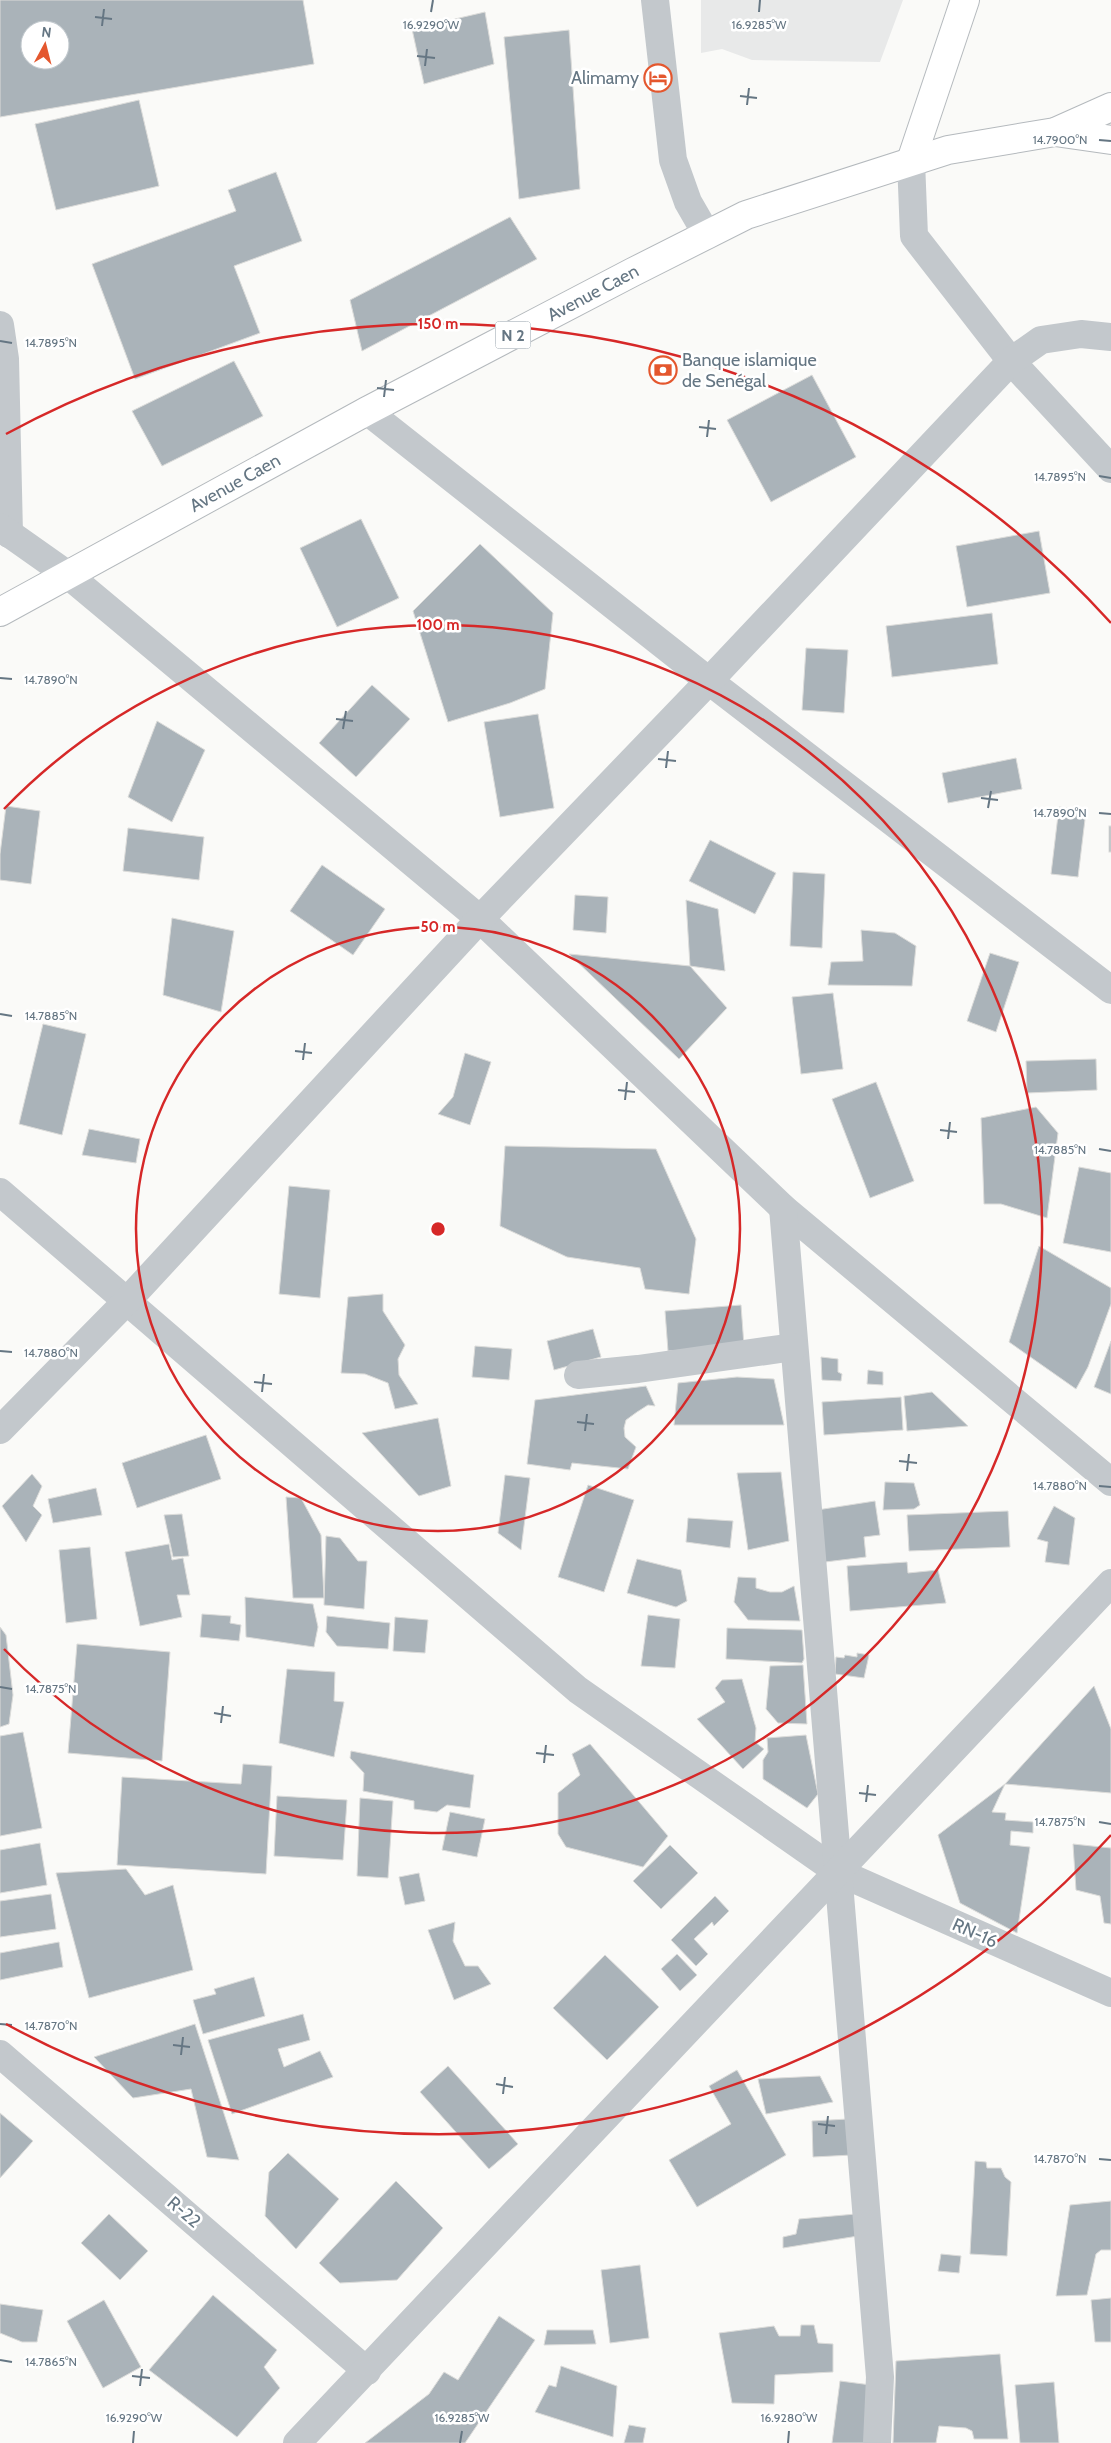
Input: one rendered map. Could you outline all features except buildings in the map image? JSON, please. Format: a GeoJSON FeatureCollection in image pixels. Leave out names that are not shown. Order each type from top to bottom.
{"type":"FeatureCollection","features":[{"type":"Feature","properties":{"kind":"main road"},"geometry":{"type":"LineString","coordinates":[[911,161],[964,0]]}},
{"type":"Feature","properties":{"kind":"main road","name":"Avenue Caen"},"geometry":{"type":"LineString","coordinates":[[0,612],[367,411],[746,215],[948,150],[1055,132],[1111,107]]}},
{"type":"Feature","properties":{"kind":"main road","name":"Avenue Caen"},"geometry":{"type":"LineString","coordinates":[[1055,132],[1111,140]]}},
{"type":"Feature","properties":{"kind":"street"},"geometry":{"type":"LineString","coordinates":[[655,0],[672,160],[688,202],[706,235]]}},
{"type":"Feature","properties":{"kind":"street"},"geometry":{"type":"LineString","coordinates":[[911,161],[914,236],[1011,360],[1111,469]]}},
{"type":"Feature","properties":{"kind":"street"},"geometry":{"type":"LineString","coordinates":[[0,325],[4,359],[4,530],[68,575],[480,919],[783,1208],[1111,1482]]}},
{"type":"Feature","properties":{"kind":"street"},"geometry":{"type":"LineString","coordinates":[[0,1430],[126,1301],[480,919],[709,681],[1011,360],[1041,340],[1081,334],[1111,337]]}},
{"type":"Feature","properties":{"kind":"street"},"geometry":{"type":"LineString","coordinates":[[367,411],[709,681],[1111,990]]}},
{"type":"Feature","properties":{"kind":"street","name":"RN-16"},"geometry":{"type":"LineString","coordinates":[[0,1192],[578,1690],[838,1872],[1111,1993]]}},
{"type":"Feature","properties":{"kind":"street"},"geometry":{"type":"LineString","coordinates":[[783,1208],[880,2377],[877,2443]]}},
{"type":"Feature","properties":{"kind":"street"},"geometry":{"type":"LineString","coordinates":[[578,1374],[638,1369],[794,1347]]}},
{"type":"Feature","properties":{"kind":"street"},"geometry":{"type":"LineString","coordinates":[[297,2443],[1111,1583]]}},
{"type":"Feature","properties":{"kind":"street","name":"R-22"},"geometry":{"type":"LineString","coordinates":[[0,2054],[367,2371]]}},
{"type":"Feature","properties":{"kind":"shaded area"},"geometry":{"type":"Polygon","coordinates":[[[701,0],[903,0],[880,62],[752,60],[722,49],[701,53],[701,0]]]}},
{"type":"Feature","properties":{"kind":"place","name":"Alimamy"},"geometry":{"type":"Point","coordinates":[658,78]}},
{"type":"Feature","properties":{"kind":"place","name":"Banque islamique de Senégal"},"geometry":{"type":"Point","coordinates":[663,370]}}]}
